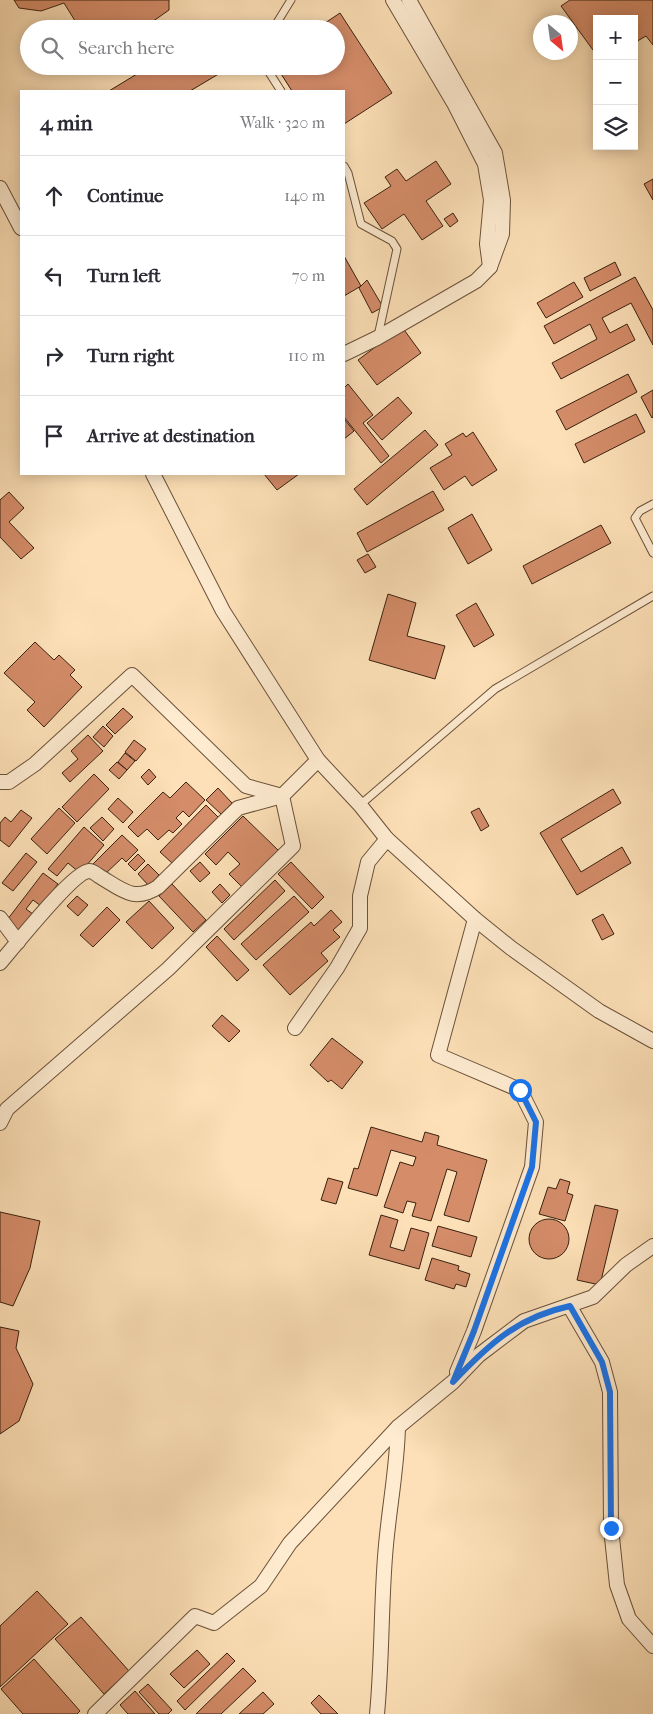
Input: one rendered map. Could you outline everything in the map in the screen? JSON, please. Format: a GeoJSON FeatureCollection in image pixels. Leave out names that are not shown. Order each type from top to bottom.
{"type":"FeatureCollection","features":[{"type":"Feature","properties":{"kind":"street"},"geometry":{"type":"LineString","coordinates":[[393,0],[456,105],[485,164],[491,200],[486,244],[490,267]]}},
{"type":"Feature","properties":{"kind":"street"},"geometry":{"type":"LineString","coordinates":[[345,354],[378,338],[470,286],[490,267],[502,234],[503,200],[495,153],[409,0]]}},
{"type":"Feature","properties":{"kind":"street"},"geometry":{"type":"LineString","coordinates":[[0,188],[20,226]]}},
{"type":"Feature","properties":{"kind":"street"},"geometry":{"type":"LineString","coordinates":[[154,475],[223,611],[318,760],[360,805],[387,839],[475,919],[511,948],[599,1011],[653,1041]]}},
{"type":"Feature","properties":{"kind":"street"},"geometry":{"type":"LineString","coordinates":[[0,782],[9,782],[35,764],[132,675],[246,786],[282,796]]}},
{"type":"Feature","properties":{"kind":"street"},"geometry":{"type":"LineString","coordinates":[[0,963],[56,897],[84,873],[93,872],[131,895],[147,894],[158,887],[238,808],[282,796],[318,760]]}},
{"type":"Feature","properties":{"kind":"street"},"geometry":{"type":"LineString","coordinates":[[0,1123],[7,1109],[168,969],[293,846],[282,796]]}},
{"type":"Feature","properties":{"kind":"street"},"geometry":{"type":"LineString","coordinates":[[295,1028],[337,968],[360,928],[360,896],[368,862],[387,839]]}},
{"type":"Feature","properties":{"kind":"street"},"geometry":{"type":"LineString","coordinates":[[0,918],[18,942]]}},
{"type":"Feature","properties":{"kind":"street"},"geometry":{"type":"LineString","coordinates":[[453,1382],[511,1230],[534,1153],[536,1122],[520,1090],[438,1055],[475,919]]}},
{"type":"Feature","properties":{"kind":"street"},"geometry":{"type":"LineString","coordinates":[[95,1714],[195,1616],[214,1623],[261,1586],[290,1543],[398,1427],[453,1382],[478,1355],[524,1320],[593,1297],[626,1265],[653,1246]]}},
{"type":"Feature","properties":{"kind":"street"},"geometry":{"type":"LineString","coordinates":[[570,1306],[602,1362],[610,1392],[611,1528],[617,1585],[629,1619],[653,1646]]}},
{"type":"Feature","properties":{"kind":"street"},"geometry":{"type":"LineString","coordinates":[[377,1714],[385,1559],[389,1510],[397,1466],[398,1427]]}},
{"type":"Feature","properties":{"kind":"lane"},"geometry":{"type":"LineString","coordinates":[[278,20],[290,0]]}},
{"type":"Feature","properties":{"kind":"lane"},"geometry":{"type":"LineString","coordinates":[[271,75],[280,90]]}},
{"type":"Feature","properties":{"kind":"lane"},"geometry":{"type":"LineString","coordinates":[[345,168],[361,224],[392,241],[397,249],[378,338]]}},
{"type":"Feature","properties":{"kind":"lane"},"geometry":{"type":"LineString","coordinates":[[653,504],[640,511],[636,518],[653,553]]}},
{"type":"Feature","properties":{"kind":"lane"},"geometry":{"type":"LineString","coordinates":[[360,805],[495,689],[653,596]]}},
{"type":"Feature","properties":{"kind":"building"},"geometry":{"type":"Polygon","coordinates":[[[14,0],[169,0],[169,10],[155,20],[75,20],[64,3],[41,11],[19,8],[14,0]]]}},
{"type":"Feature","properties":{"kind":"building"},"geometry":{"type":"Polygon","coordinates":[[[570,0],[653,0],[653,45],[646,36],[638,41],[638,15],[593,15],[593,50],[578,29],[578,15],[568,15],[561,6],[570,0]]]}},
{"type":"Feature","properties":{"kind":"building"},"geometry":{"type":"Polygon","coordinates":[[[340,13],[345,20],[330,20],[340,13]]]}},
{"type":"Feature","properties":{"kind":"building"},"geometry":{"type":"Polygon","coordinates":[[[345,21],[392,93],[345,123],[345,90],[291,90],[282,75],[345,75],[345,21]]]}},
{"type":"Feature","properties":{"kind":"building"},"geometry":{"type":"Polygon","coordinates":[[[135,75],[217,75],[192,90],[111,90],[135,75]]]}},
{"type":"Feature","properties":{"kind":"building"},"geometry":{"type":"Polygon","coordinates":[[[436,161],[451,184],[426,201],[443,226],[422,240],[404,214],[382,229],[364,203],[391,186],[385,177],[397,169],[406,181],[436,161]]]}},
{"type":"Feature","properties":{"kind":"building"},"geometry":{"type":"Polygon","coordinates":[[[653,179],[653,200],[644,184],[653,179]]]}},
{"type":"Feature","properties":{"kind":"building"},"geometry":{"type":"Polygon","coordinates":[[[453,213],[458,221],[450,227],[444,219],[453,213]]]}},
{"type":"Feature","properties":{"kind":"building"},"geometry":{"type":"Polygon","coordinates":[[[345,258],[361,286],[345,295],[345,258]]]}},
{"type":"Feature","properties":{"kind":"building"},"geometry":{"type":"Polygon","coordinates":[[[615,262],[621,275],[590,291],[584,278],[615,262]]]}},
{"type":"Feature","properties":{"kind":"building"},"geometry":{"type":"Polygon","coordinates":[[[635,277],[653,310],[653,345],[631,303],[602,318],[610,333],[627,324],[635,340],[561,379],[552,363],[597,339],[590,324],[554,344],[544,326],[635,277]]]}},
{"type":"Feature","properties":{"kind":"building"},"geometry":{"type":"Polygon","coordinates":[[[367,280],[383,307],[372,313],[359,288],[367,280]]]}},
{"type":"Feature","properties":{"kind":"building"},"geometry":{"type":"Polygon","coordinates":[[[574,282],[583,297],[546,318],[537,303],[574,282]]]}},
{"type":"Feature","properties":{"kind":"building"},"geometry":{"type":"Polygon","coordinates":[[[402,327],[421,353],[377,385],[358,360],[402,327]]]}},
{"type":"Feature","properties":{"kind":"building"},"geometry":{"type":"Polygon","coordinates":[[[628,374],[637,392],[566,430],[556,411],[628,374]]]}},
{"type":"Feature","properties":{"kind":"building"},"geometry":{"type":"Polygon","coordinates":[[[348,384],[373,415],[363,423],[389,456],[381,463],[345,418],[345,387],[348,384]]]}},
{"type":"Feature","properties":{"kind":"building"},"geometry":{"type":"Polygon","coordinates":[[[653,390],[653,417],[652,418],[641,397],[653,390]]]}},
{"type":"Feature","properties":{"kind":"building"},"geometry":{"type":"Polygon","coordinates":[[[398,397],[412,413],[382,440],[367,423],[398,397]]]}},
{"type":"Feature","properties":{"kind":"building"},"geometry":{"type":"Polygon","coordinates":[[[636,414],[645,432],[584,463],[575,444],[636,414]]]}},
{"type":"Feature","properties":{"kind":"building"},"geometry":{"type":"Polygon","coordinates":[[[345,420],[354,431],[345,438],[345,420]]]}},
{"type":"Feature","properties":{"kind":"building"},"geometry":{"type":"Polygon","coordinates":[[[425,430],[438,445],[367,505],[354,489],[425,430]]]}},
{"type":"Feature","properties":{"kind":"building"},"geometry":{"type":"Polygon","coordinates":[[[473,432],[497,470],[472,486],[465,476],[444,490],[430,468],[452,455],[445,444],[463,433],[466,437],[473,432]]]}},
{"type":"Feature","properties":{"kind":"building"},"geometry":{"type":"Polygon","coordinates":[[[265,475],[298,475],[277,490],[265,475]]]}},
{"type":"Feature","properties":{"kind":"building"},"geometry":{"type":"Polygon","coordinates":[[[433,491],[444,510],[367,552],[357,533],[433,491]]]}},
{"type":"Feature","properties":{"kind":"building"},"geometry":{"type":"Polygon","coordinates":[[[9,492],[24,508],[9,522],[34,548],[21,559],[0,537],[0,500],[9,492]]]}},
{"type":"Feature","properties":{"kind":"building"},"geometry":{"type":"Polygon","coordinates":[[[472,514],[492,550],[468,564],[448,528],[472,514]]]}},
{"type":"Feature","properties":{"kind":"building"},"geometry":{"type":"Polygon","coordinates":[[[601,525],[611,543],[532,584],[523,566],[601,525]]]}},
{"type":"Feature","properties":{"kind":"building"},"geometry":{"type":"Polygon","coordinates":[[[368,554],[376,567],[365,573],[357,560],[368,554]]]}},
{"type":"Feature","properties":{"kind":"building"},"geometry":{"type":"Polygon","coordinates":[[[388,594],[416,603],[407,636],[445,646],[435,679],[369,660],[388,594]]]}},
{"type":"Feature","properties":{"kind":"building"},"geometry":{"type":"Polygon","coordinates":[[[476,603],[494,635],[474,647],[456,615],[476,603]]]}},
{"type":"Feature","properties":{"kind":"building"},"geometry":{"type":"Polygon","coordinates":[[[35,642],[54,660],[59,655],[75,670],[70,675],[82,687],[44,727],[27,710],[35,702],[4,673],[35,642]]]}},
{"type":"Feature","properties":{"kind":"building"},"geometry":{"type":"Polygon","coordinates":[[[123,708],[133,717],[115,734],[106,725],[123,708]]]}},
{"type":"Feature","properties":{"kind":"building"},"geometry":{"type":"Polygon","coordinates":[[[103,726],[113,736],[104,747],[93,737],[103,726]]]}},
{"type":"Feature","properties":{"kind":"building"},"geometry":{"type":"Polygon","coordinates":[[[88,735],[103,751],[70,782],[62,773],[78,759],[71,751],[88,735]]]}},
{"type":"Feature","properties":{"kind":"building"},"geometry":{"type":"Polygon","coordinates":[[[134,740],[146,749],[136,761],[125,752],[134,740]]]}},
{"type":"Feature","properties":{"kind":"building"},"geometry":{"type":"Polygon","coordinates":[[[125,753],[135,761],[127,770],[118,762],[125,753]]]}},
{"type":"Feature","properties":{"kind":"building"},"geometry":{"type":"Polygon","coordinates":[[[117,762],[127,770],[119,779],[109,770],[117,762]]]}},
{"type":"Feature","properties":{"kind":"building"},"geometry":{"type":"Polygon","coordinates":[[[149,769],[156,777],[148,785],[141,777],[149,769]]]}},
{"type":"Feature","properties":{"kind":"building"},"geometry":{"type":"Polygon","coordinates":[[[94,774],[109,789],[77,822],[62,807],[94,774]]]}},
{"type":"Feature","properties":{"kind":"building"},"geometry":{"type":"Polygon","coordinates":[[[186,782],[205,800],[189,817],[183,811],[176,818],[182,824],[173,833],[169,830],[158,840],[147,829],[138,837],[128,827],[163,792],[170,798],[186,782]]]}},
{"type":"Feature","properties":{"kind":"building"},"geometry":{"type":"Polygon","coordinates":[[[218,788],[232,803],[221,814],[206,800],[218,788]]]}},
{"type":"Feature","properties":{"kind":"building"},"geometry":{"type":"Polygon","coordinates":[[[613,789],[621,803],[561,839],[581,872],[622,847],[631,863],[577,895],[540,833],[613,789]]]}},
{"type":"Feature","properties":{"kind":"building"},"geometry":{"type":"Polygon","coordinates":[[[118,798],[133,812],[123,823],[108,809],[118,798]]]}},
{"type":"Feature","properties":{"kind":"building"},"geometry":{"type":"Polygon","coordinates":[[[206,805],[218,817],[172,863],[160,852],[206,805]]]}},
{"type":"Feature","properties":{"kind":"building"},"geometry":{"type":"Polygon","coordinates":[[[59,808],[75,823],[47,854],[31,839],[59,808]]]}},
{"type":"Feature","properties":{"kind":"building"},"geometry":{"type":"Polygon","coordinates":[[[479,808],[489,826],[481,831],[471,812],[479,808]]]}},
{"type":"Feature","properties":{"kind":"building"},"geometry":{"type":"Polygon","coordinates":[[[21,810],[32,818],[9,847],[0,840],[0,823],[5,817],[11,822],[21,810]]]}},
{"type":"Feature","properties":{"kind":"building"},"geometry":{"type":"Polygon","coordinates":[[[243,816],[279,851],[243,888],[229,874],[240,864],[228,852],[216,865],[205,854],[243,816]]]}},
{"type":"Feature","properties":{"kind":"building"},"geometry":{"type":"Polygon","coordinates":[[[102,817],[114,829],[103,841],[90,828],[102,817]]]}},
{"type":"Feature","properties":{"kind":"building"},"geometry":{"type":"Polygon","coordinates":[[[84,827],[104,845],[80,873],[68,863],[57,876],[48,869],[84,827]]]}},
{"type":"Feature","properties":{"kind":"building"},"geometry":{"type":"Polygon","coordinates":[[[122,835],[138,850],[126,862],[122,858],[104,875],[93,864],[122,835]]]}},
{"type":"Feature","properties":{"kind":"building"},"geometry":{"type":"Polygon","coordinates":[[[26,853],[37,862],[13,891],[2,883],[26,853]]]}},
{"type":"Feature","properties":{"kind":"building"},"geometry":{"type":"Polygon","coordinates":[[[138,854],[145,861],[135,871],[128,864],[138,854]]]}},
{"type":"Feature","properties":{"kind":"building"},"geometry":{"type":"Polygon","coordinates":[[[200,862],[210,873],[200,882],[190,871],[200,862]]]}},
{"type":"Feature","properties":{"kind":"building"},"geometry":{"type":"Polygon","coordinates":[[[291,862],[324,897],[312,909],[278,874],[291,862]]]}},
{"type":"Feature","properties":{"kind":"building"},"geometry":{"type":"Polygon","coordinates":[[[148,864],[159,875],[149,886],[138,874],[148,864]]]}},
{"type":"Feature","properties":{"kind":"building"},"geometry":{"type":"Polygon","coordinates":[[[43,873],[58,884],[41,906],[33,900],[26,909],[37,917],[22,937],[4,924],[43,873]]]}},
{"type":"Feature","properties":{"kind":"building"},"geometry":{"type":"Polygon","coordinates":[[[275,880],[285,891],[234,940],[224,929],[275,880]]]}},
{"type":"Feature","properties":{"kind":"building"},"geometry":{"type":"Polygon","coordinates":[[[172,884],[206,920],[193,932],[159,896],[172,884]]]}},
{"type":"Feature","properties":{"kind":"building"},"geometry":{"type":"Polygon","coordinates":[[[220,884],[230,895],[222,903],[212,892],[220,884]]]}},
{"type":"Feature","properties":{"kind":"building"},"geometry":{"type":"Polygon","coordinates":[[[77,896],[88,905],[78,916],[67,906],[77,896]]]}},
{"type":"Feature","properties":{"kind":"building"},"geometry":{"type":"Polygon","coordinates":[[[294,896],[309,912],[256,960],[241,944],[294,896]]]}},
{"type":"Feature","properties":{"kind":"building"},"geometry":{"type":"Polygon","coordinates":[[[149,901],[174,928],[152,949],[126,922],[149,901]]]}},
{"type":"Feature","properties":{"kind":"building"},"geometry":{"type":"Polygon","coordinates":[[[107,907],[120,920],[93,947],[80,935],[107,907]]]}},
{"type":"Feature","properties":{"kind":"building"},"geometry":{"type":"Polygon","coordinates":[[[331,910],[342,922],[333,930],[340,937],[321,953],[328,961],[290,995],[263,965],[311,922],[314,926],[331,910]]]}},
{"type":"Feature","properties":{"kind":"building"},"geometry":{"type":"Polygon","coordinates":[[[603,914],[614,934],[602,940],[592,920],[603,914]]]}},
{"type":"Feature","properties":{"kind":"building"},"geometry":{"type":"Polygon","coordinates":[[[217,936],[249,970],[237,981],[206,947],[217,936]]]}},
{"type":"Feature","properties":{"kind":"building"},"geometry":{"type":"Polygon","coordinates":[[[222,1015],[240,1031],[229,1042],[212,1026],[222,1015]]]}},
{"type":"Feature","properties":{"kind":"building"},"geometry":{"type":"Polygon","coordinates":[[[332,1038],[363,1062],[342,1089],[331,1080],[328,1082],[310,1065],[332,1038]]]}},
{"type":"Feature","properties":{"kind":"building"},"geometry":{"type":"Polygon","coordinates":[[[371,1127],[422,1142],[425,1132],[439,1136],[437,1145],[487,1160],[469,1222],[444,1215],[457,1172],[447,1169],[431,1221],[412,1216],[416,1203],[407,1201],[403,1213],[384,1207],[400,1162],[413,1166],[416,1157],[391,1150],[377,1196],[348,1188],[354,1168],[358,1169],[371,1127]]]}},
{"type":"Feature","properties":{"kind":"building"},"geometry":{"type":"Polygon","coordinates":[[[328,1178],[343,1182],[336,1204],[321,1200],[328,1178]]]}},
{"type":"Feature","properties":{"kind":"building"},"geometry":{"type":"Polygon","coordinates":[[[560,1179],[570,1182],[567,1193],[573,1195],[565,1221],[539,1214],[548,1187],[556,1189],[560,1179]]]}},
{"type":"Feature","properties":{"kind":"building"},"geometry":{"type":"Polygon","coordinates":[[[595,1205],[618,1210],[600,1285],[577,1280],[595,1205]]]}},
{"type":"Feature","properties":{"kind":"building"},"geometry":{"type":"Polygon","coordinates":[[[0,1212],[40,1221],[30,1268],[13,1306],[0,1302],[0,1212]]]}},
{"type":"Feature","properties":{"kind":"building"},"geometry":{"type":"Polygon","coordinates":[[[381,1215],[398,1220],[390,1247],[404,1251],[411,1228],[429,1233],[419,1269],[369,1255],[381,1215]]]}},
{"type":"Feature","properties":{"kind":"building"},"geometry":{"type":"Polygon","coordinates":[[[553,1219],[560,1222],[566,1228],[569,1239],[568,1247],[560,1256],[553,1259],[545,1259],[538,1256],[530,1247],[529,1235],[532,1228],[541,1220],[553,1219]]]}},
{"type":"Feature","properties":{"kind":"building"},"geometry":{"type":"Polygon","coordinates":[[[438,1226],[477,1237],[471,1257],[432,1246],[438,1226]]]}},
{"type":"Feature","properties":{"kind":"building"},"geometry":{"type":"Polygon","coordinates":[[[432,1258],[459,1266],[458,1270],[470,1274],[466,1287],[456,1284],[454,1289],[425,1280],[432,1258]]]}},
{"type":"Feature","properties":{"kind":"building"},"geometry":{"type":"Polygon","coordinates":[[[0,1327],[19,1331],[16,1348],[33,1384],[19,1421],[0,1434],[0,1327]]]}},
{"type":"Feature","properties":{"kind":"building"},"geometry":{"type":"Polygon","coordinates":[[[37,1591],[68,1624],[0,1687],[0,1626],[37,1591]]]}},
{"type":"Feature","properties":{"kind":"building"},"geometry":{"type":"Polygon","coordinates":[[[81,1617],[129,1671],[104,1694],[55,1639],[81,1617]]]}},
{"type":"Feature","properties":{"kind":"building"},"geometry":{"type":"Polygon","coordinates":[[[197,1650],[210,1664],[184,1688],[170,1674],[197,1650]]]}},
{"type":"Feature","properties":{"kind":"building"},"geometry":{"type":"Polygon","coordinates":[[[227,1653],[235,1661],[185,1710],[177,1701],[227,1653]]]}},
{"type":"Feature","properties":{"kind":"building"},"geometry":{"type":"Polygon","coordinates":[[[34,1659],[80,1711],[77,1714],[23,1714],[1,1689],[34,1659]]]}},
{"type":"Feature","properties":{"kind":"building"},"geometry":{"type":"Polygon","coordinates":[[[243,1668],[256,1681],[221,1714],[196,1714],[243,1668]]]}},
{"type":"Feature","properties":{"kind":"building"},"geometry":{"type":"Polygon","coordinates":[[[148,1684],[172,1710],[168,1714],[159,1714],[139,1692],[148,1684]]]}},
{"type":"Feature","properties":{"kind":"building"},"geometry":{"type":"Polygon","coordinates":[[[135,1691],[155,1714],[128,1714],[120,1705],[135,1691]]]}},
{"type":"Feature","properties":{"kind":"building"},"geometry":{"type":"Polygon","coordinates":[[[263,1692],[274,1704],[263,1714],[239,1714],[263,1692]]]}},
{"type":"Feature","properties":{"kind":"building"},"geometry":{"type":"Polygon","coordinates":[[[319,1695],[338,1714],[321,1714],[311,1703],[319,1695]]]}},
{"type":"Feature","properties":{"kind":"route"},"geometry":{"type":"LineString","coordinates":[[520,1090],[536,1122],[532,1167],[474,1331],[453,1382],[478,1355],[524,1320],[570,1306],[599,1355],[610,1392],[609,1461],[611,1528]]}}]}
